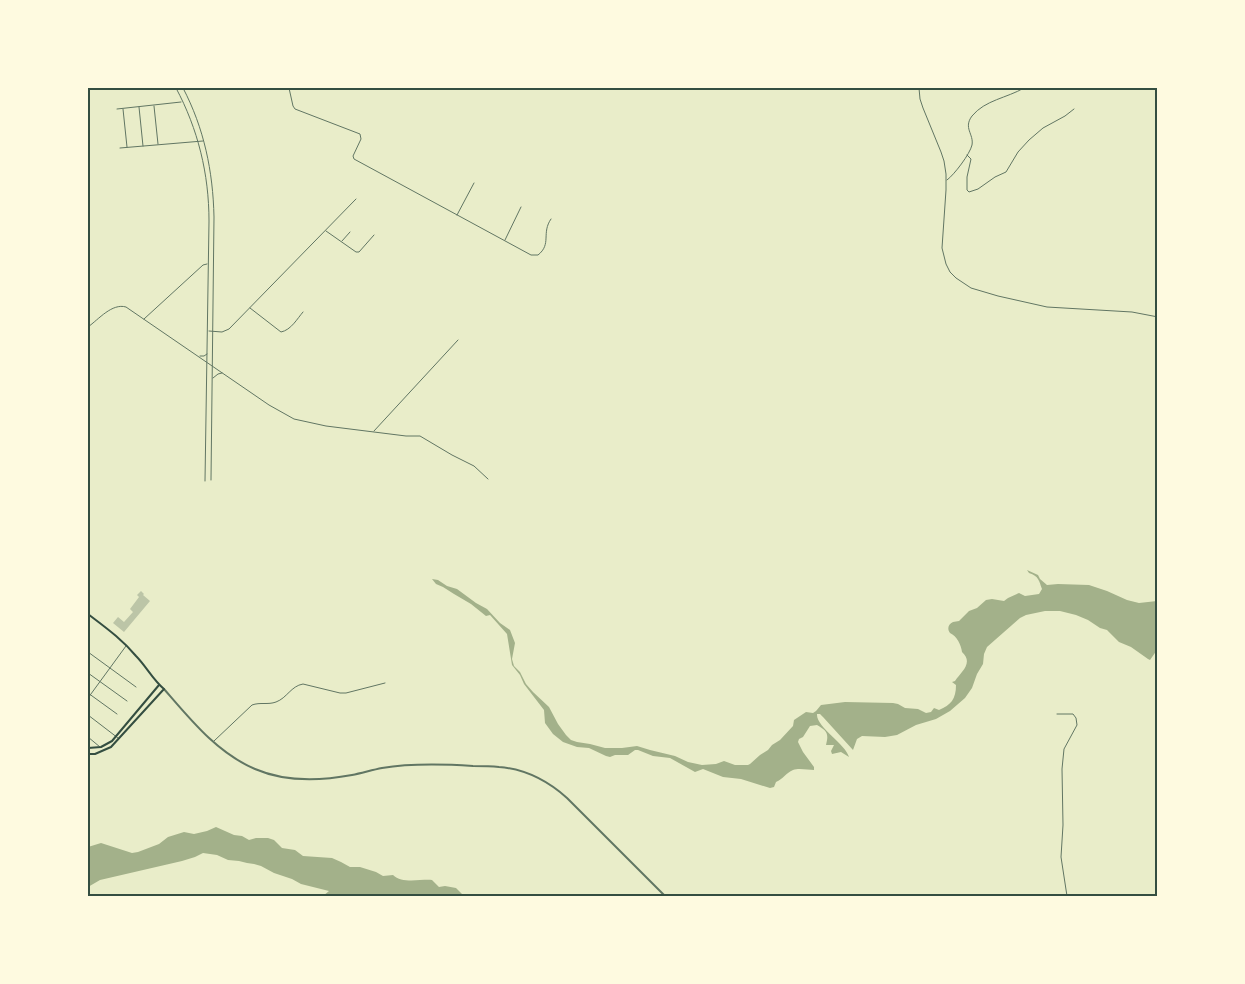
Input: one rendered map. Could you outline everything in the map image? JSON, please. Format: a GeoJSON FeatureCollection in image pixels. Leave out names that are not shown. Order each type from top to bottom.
{"type":"FeatureCollection","features":[{"type":"Feature","properties":{"kind":"main road"},"geometry":{"type":"LineString","coordinates":[[88,614],[126,645],[164,689],[111,747],[96,754],[88,754]]}},
{"type":"Feature","properties":{"kind":"main road"},"geometry":{"type":"LineString","coordinates":[[88,748],[101,747],[110,742],[159,685]]}},
{"type":"Feature","properties":{"kind":"street"},"geometry":{"type":"LineString","coordinates":[[176,88],[198,141],[204,161],[208,191],[205,481]]}},
{"type":"Feature","properties":{"kind":"street"},"geometry":{"type":"LineString","coordinates":[[183,88],[204,140],[214,200],[211,480]]}},
{"type":"Feature","properties":{"kind":"street"},"geometry":{"type":"LineString","coordinates":[[289,88],[292,106],[295,110],[360,134],[361,139],[353,156],[354,160],[531,255],[538,255],[545,246],[546,229],[550,219]]}},
{"type":"Feature","properties":{"kind":"street"},"geometry":{"type":"LineString","coordinates":[[850,88],[858,89]]}},
{"type":"Feature","properties":{"kind":"street"},"geometry":{"type":"LineString","coordinates":[[919,88],[923,108],[943,156],[946,181],[942,252],[950,272],[963,284],[971,288],[1046,307],[1132,312],[1158,317]]}},
{"type":"Feature","properties":{"kind":"street"},"geometry":{"type":"LineString","coordinates":[[946,181],[953,175],[972,144],[968,129],[970,118],[989,103],[1024,88]]}},
{"type":"Feature","properties":{"kind":"street"},"geometry":{"type":"LineString","coordinates":[[117,109],[189,100]]}},
{"type":"Feature","properties":{"kind":"street"},"geometry":{"type":"LineString","coordinates":[[154,105],[158,145]]}},
{"type":"Feature","properties":{"kind":"street"},"geometry":{"type":"LineString","coordinates":[[139,107],[143,146]]}},
{"type":"Feature","properties":{"kind":"street"},"geometry":{"type":"LineString","coordinates":[[123,109],[127,148]]}},
{"type":"Feature","properties":{"kind":"street"},"geometry":{"type":"LineString","coordinates":[[967,155],[970,159],[967,177],[967,190],[969,192],[978,189],[1006,172],[1018,152],[1029,140],[1043,128],[1074,109]]}},
{"type":"Feature","properties":{"kind":"street"},"geometry":{"type":"LineString","coordinates":[[120,148],[204,140]]}},
{"type":"Feature","properties":{"kind":"street"},"geometry":{"type":"LineString","coordinates":[[457,215],[474,183]]}},
{"type":"Feature","properties":{"kind":"street"},"geometry":{"type":"LineString","coordinates":[[208,331],[222,332],[228,330],[356,199]]}},
{"type":"Feature","properties":{"kind":"street"},"geometry":{"type":"LineString","coordinates":[[505,240],[521,207]]}},
{"type":"Feature","properties":{"kind":"street"},"geometry":{"type":"LineString","coordinates":[[326,231],[356,252],[359,252],[374,235]]}},
{"type":"Feature","properties":{"kind":"street"},"geometry":{"type":"LineString","coordinates":[[341,242],[350,232]]}},
{"type":"Feature","properties":{"kind":"street"},"geometry":{"type":"LineString","coordinates":[[144,320],[208,263]]}},
{"type":"Feature","properties":{"kind":"street"},"geometry":{"type":"LineString","coordinates":[[88,327],[117,306],[128,308],[269,405],[294,419],[326,426],[420,436],[474,466],[488,479]]}},
{"type":"Feature","properties":{"kind":"street"},"geometry":{"type":"LineString","coordinates":[[250,308],[281,332],[286,331],[303,312]]}},
{"type":"Feature","properties":{"kind":"street"},"geometry":{"type":"LineString","coordinates":[[374,432],[458,340]]}},
{"type":"Feature","properties":{"kind":"street"},"geometry":{"type":"LineString","coordinates":[[199,356],[207,354]]}},
{"type":"Feature","properties":{"kind":"street"},"geometry":{"type":"LineString","coordinates":[[212,382],[214,377],[222,372]]}},
{"type":"Feature","properties":{"kind":"street"},"geometry":{"type":"LineString","coordinates":[[206,417],[212,418]]}},
{"type":"Feature","properties":{"kind":"street"},"geometry":{"type":"LineString","coordinates":[[88,698],[89,694],[126,645]]}},
{"type":"Feature","properties":{"kind":"street"},"geometry":{"type":"LineString","coordinates":[[88,652],[136,687]]}},
{"type":"Feature","properties":{"kind":"street"},"geometry":{"type":"LineString","coordinates":[[88,673],[128,701]]}},
{"type":"Feature","properties":{"kind":"street"},"geometry":{"type":"LineString","coordinates":[[213,742],[250,707],[257,703],[270,704],[279,701],[295,686],[300,684],[346,693],[385,683]]}},
{"type":"Feature","properties":{"kind":"street"},"geometry":{"type":"LineString","coordinates":[[164,689],[213,742],[245,765],[267,774],[290,778],[322,778],[350,775],[392,766],[430,763],[497,766],[524,772],[544,781],[567,798],[666,896]]}},
{"type":"Feature","properties":{"kind":"street"},"geometry":{"type":"LineString","coordinates":[[89,694],[118,714]]}},
{"type":"Feature","properties":{"kind":"street"},"geometry":{"type":"LineString","coordinates":[[1057,714],[1072,714],[1076,717],[1077,722],[1076,729],[1065,746],[1062,756],[1063,825],[1061,857],[1066,896]]}},
{"type":"Feature","properties":{"kind":"street"},"geometry":{"type":"LineString","coordinates":[[88,715],[119,739]]}},
{"type":"Feature","properties":{"kind":"street"},"geometry":{"type":"LineString","coordinates":[[88,737],[101,747]]}},
{"type":"Feature","properties":{"kind":"shaded area"},"geometry":{"type":"Polygon","coordinates":[[[1027,570],[1038,575],[1047,585],[1089,585],[1139,603],[1157,601],[1157,650],[1150,660],[1131,647],[1119,642],[1107,630],[1076,615],[1060,611],[1045,611],[1026,615],[987,647],[983,664],[972,688],[965,698],[950,711],[936,719],[916,725],[897,735],[885,737],[862,736],[857,739],[853,750],[820,714],[817,714],[821,724],[843,747],[849,757],[841,752],[832,754],[831,751],[834,745],[826,745],[827,735],[825,731],[817,725],[810,726],[798,742],[814,770],[793,770],[776,782],[774,787],[770,788],[741,779],[723,777],[703,769],[695,772],[670,758],[653,756],[638,750],[628,755],[610,757],[589,748],[577,747],[563,742],[553,734],[545,723],[544,710],[512,665],[507,634],[490,615],[486,616],[471,604],[436,584],[432,579],[457,589],[487,609],[500,623],[510,630],[515,643],[512,659],[514,666],[520,672],[526,684],[549,707],[558,724],[571,740],[605,748],[637,746],[702,765],[716,764],[724,761],[735,765],[748,765],[780,740],[793,726],[794,720],[806,712],[813,713],[821,705],[845,702],[893,703],[905,708],[918,709],[926,713],[931,712],[934,708],[939,710],[947,706],[955,694],[956,685],[952,682],[955,681],[967,664],[961,646],[955,636],[949,631],[949,625],[959,621],[969,611],[977,608],[986,600],[1004,601],[1019,593],[1025,596],[1039,594],[1042,589],[1037,577],[1027,570]]]}},
{"type":"Feature","properties":{"kind":"shaded area"},"geometry":{"type":"Polygon","coordinates":[[[216,827],[249,840],[268,838],[274,840],[282,848],[295,850],[303,856],[332,858],[350,867],[360,867],[383,876],[393,875],[406,880],[432,880],[439,887],[456,888],[464,896],[323,896],[329,891],[301,884],[261,866],[203,853],[182,861],[100,880],[88,887],[88,847],[101,843],[132,853],[159,844],[168,837],[184,832],[194,834],[216,827]]]}},
{"type":"Feature","properties":{"kind":"building"},"geometry":{"type":"Polygon","coordinates":[[[141,591],[150,601],[124,632],[113,623],[118,617],[124,622],[133,612],[130,609],[141,591]]]}}]}
